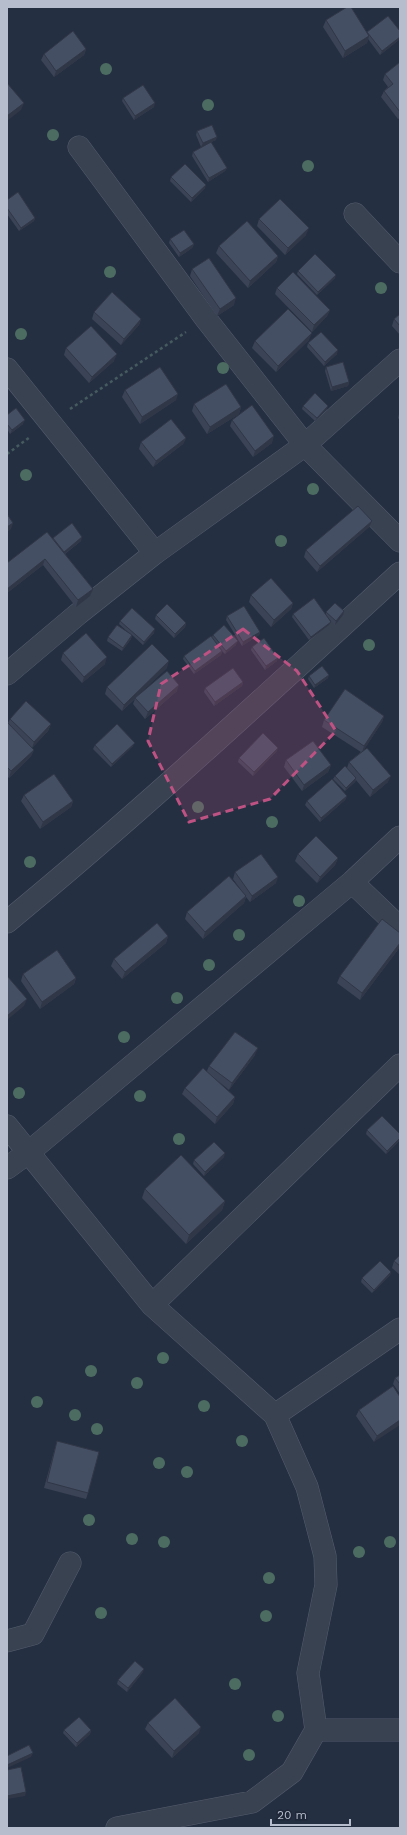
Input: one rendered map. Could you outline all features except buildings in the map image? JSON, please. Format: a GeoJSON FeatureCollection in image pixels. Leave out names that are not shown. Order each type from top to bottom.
{"type":"FeatureCollection","features":[{"type":"Feature","properties":{"kind":"street"},"geometry":{"type":"LineString","coordinates":[[79,148],[206,319],[305,445],[400,542]]}},
{"type":"Feature","properties":{"kind":"street"},"geometry":{"type":"LineString","coordinates":[[355,214],[400,262]]}},
{"type":"Feature","properties":{"kind":"street"},"geometry":{"type":"LineString","coordinates":[[7,674],[78,614],[155,553],[305,445],[400,360]]}},
{"type":"Feature","properties":{"kind":"street"},"geometry":{"type":"LineString","coordinates":[[7,369],[155,553]]}},
{"type":"Feature","properties":{"kind":"street"},"geometry":{"type":"LineString","coordinates":[[7,922],[236,724],[400,573]]}},
{"type":"Feature","properties":{"kind":"street"},"geometry":{"type":"LineString","coordinates":[[7,1168],[29,1152],[352,882],[400,837]]}},
{"type":"Feature","properties":{"kind":"street"},"geometry":{"type":"LineString","coordinates":[[352,882],[400,928]]}},
{"type":"Feature","properties":{"kind":"street"},"geometry":{"type":"LineString","coordinates":[[152,1305],[400,1065]]}},
{"type":"Feature","properties":{"kind":"street"},"geometry":{"type":"LineString","coordinates":[[7,1126],[152,1305],[275,1415],[307,1487],[325,1556],[326,1586],[308,1673],[316,1730],[292,1772],[252,1802],[117,1828]]}},
{"type":"Feature","properties":{"kind":"street"},"geometry":{"type":"LineString","coordinates":[[275,1415],[400,1329]]}},
{"type":"Feature","properties":{"kind":"street"},"geometry":{"type":"LineString","coordinates":[[7,1641],[33,1634],[70,1563]]}},
{"type":"Feature","properties":{"kind":"street"},"geometry":{"type":"LineString","coordinates":[[316,1730],[400,1730]]}},
{"type":"Feature","properties":{"kind":"path"},"geometry":{"type":"LineString","coordinates":[[7,454],[50,422],[206,319]]}},
{"type":"Feature","properties":{"kind":"highlighted area"},"geometry":{"type":"Polygon","coordinates":[[[243,629],[297,671],[336,731],[270,799],[189,822],[148,741],[161,684],[243,629]]]}}]}
